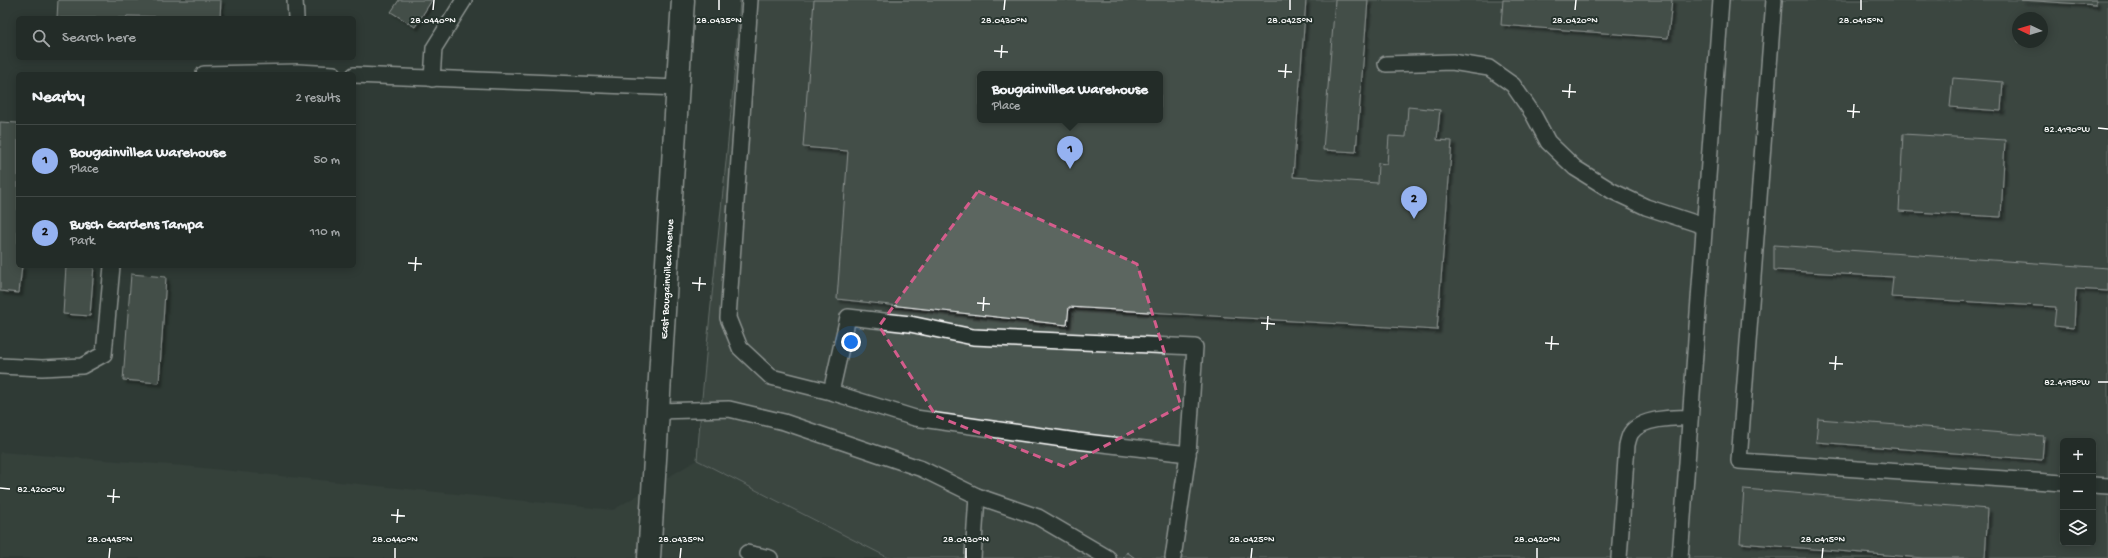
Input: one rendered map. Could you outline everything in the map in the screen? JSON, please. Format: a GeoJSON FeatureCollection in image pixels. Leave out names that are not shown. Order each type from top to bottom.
{"type":"FeatureCollection","features":[{"type":"Feature","properties":{"kind":"street","name":"East Bougainvillea Avenue"},"geometry":{"type":"LineString","coordinates":[[649,558],[683,0]]}},
{"type":"Feature","properties":{"kind":"lane"},"geometry":{"type":"LineString","coordinates":[[296,0],[296,16]]}},
{"type":"Feature","properties":{"kind":"lane"},"geometry":{"type":"LineString","coordinates":[[432,79],[434,48],[464,0]]}},
{"type":"Feature","properties":{"kind":"lane"},"geometry":{"type":"LineString","coordinates":[[750,0],[728,318],[740,348],[770,377],[831,392],[915,418],[1077,441],[1188,454]]}},
{"type":"Feature","properties":{"kind":"lane"},"geometry":{"type":"LineString","coordinates":[[1680,558],[1721,0]]}},
{"type":"Feature","properties":{"kind":"lane"},"geometry":{"type":"LineString","coordinates":[[1774,0],[1739,461],[2060,483]]}},
{"type":"Feature","properties":{"kind":"lane"},"geometry":{"type":"LineString","coordinates":[[1386,64],[1452,62],[1489,68],[1513,85],[1533,114],[1548,142],[1575,168],[1612,191],[1646,207],[1704,226]]}},
{"type":"Feature","properties":{"kind":"lane"},"geometry":{"type":"LineString","coordinates":[[225,72],[298,65],[326,72]]}},
{"type":"Feature","properties":{"kind":"lane"},"geometry":{"type":"LineString","coordinates":[[356,75],[678,88]]}},
{"type":"Feature","properties":{"kind":"lane"},"geometry":{"type":"LineString","coordinates":[[0,366],[42,368],[82,366],[104,354],[112,268]]}},
{"type":"Feature","properties":{"kind":"lane"},"geometry":{"type":"LineString","coordinates":[[831,392],[848,317],[910,324],[973,337],[1195,347],[1188,454],[1173,558]]}},
{"type":"Feature","properties":{"kind":"lane"},"geometry":{"type":"LineString","coordinates":[[658,411],[729,409],[784,422],[922,469],[977,496],[1038,517],[1108,558]]}},
{"type":"Feature","properties":{"kind":"lane"},"geometry":{"type":"LineString","coordinates":[[1619,558],[1627,445],[1631,433],[1640,426],[1659,420],[1673,417],[1690,418]]}},
{"type":"Feature","properties":{"kind":"lane"},"geometry":{"type":"LineString","coordinates":[[2096,485],[2108,486]]}},
{"type":"Feature","properties":{"kind":"lane"},"geometry":{"type":"LineString","coordinates":[[974,558],[977,496]]}},
{"type":"Feature","properties":{"kind":"lane"},"geometry":{"type":"LineString","coordinates":[[747,553],[770,558]]}},
{"type":"Feature","properties":{"kind":"highlighted area"},"geometry":{"type":"Polygon","coordinates":[[[978,191],[1137,264],[1181,406],[1065,467],[936,416],[879,326],[978,191]]]}},
{"type":"Feature","properties":{"kind":"shaded area"},"geometry":{"type":"Polygon","coordinates":[[[740,0],[2108,0],[2108,558],[889,558],[697,460],[736,58],[740,0]]]}},
{"type":"Feature","properties":{"kind":"shaded area"},"geometry":{"type":"Polygon","coordinates":[[[0,452],[184,466],[613,510],[697,460],[889,558],[0,558],[0,452]]]}},
{"type":"Feature","properties":{"kind":"building"},"geometry":{"type":"Polygon","coordinates":[[[58,0],[221,0],[220,16],[57,16],[58,0]]]}},
{"type":"Feature","properties":{"kind":"building"},"geometry":{"type":"Polygon","coordinates":[[[399,0],[432,0],[415,27],[391,12],[399,0]]]}},
{"type":"Feature","properties":{"kind":"building"},"geometry":{"type":"Polygon","coordinates":[[[814,0],[1306,0],[1293,177],[1377,183],[1378,163],[1387,164],[1389,136],[1406,137],[1408,107],[1440,110],[1437,140],[1452,141],[1437,330],[1069,307],[1067,325],[837,299],[848,151],[803,147],[814,0]]]}},
{"type":"Feature","properties":{"kind":"building"},"geometry":{"type":"Polygon","coordinates":[[[1335,0],[1368,0],[1356,152],[1323,150],[1335,0]]]}},
{"type":"Feature","properties":{"kind":"building"},"geometry":{"type":"Polygon","coordinates":[[[1503,0],[1672,0],[1668,38],[1501,25],[1503,0]]]}},
{"type":"Feature","properties":{"kind":"building"},"geometry":{"type":"Polygon","coordinates":[[[2021,0],[2096,0],[2096,5],[2021,0]]]}},
{"type":"Feature","properties":{"kind":"building"},"geometry":{"type":"Polygon","coordinates":[[[1953,78],[2003,82],[2001,111],[1950,107],[1953,78]]]}},
{"type":"Feature","properties":{"kind":"building"},"geometry":{"type":"Polygon","coordinates":[[[0,122],[16,123],[16,268],[22,268],[19,293],[0,291],[0,122]]]}},
{"type":"Feature","properties":{"kind":"building"},"geometry":{"type":"Polygon","coordinates":[[[1903,134],[2005,140],[2001,217],[1899,211],[1903,134]]]}},
{"type":"Feature","properties":{"kind":"building"},"geometry":{"type":"Polygon","coordinates":[[[1774,245],[2108,268],[2108,291],[2076,289],[2074,328],[2054,326],[2056,307],[1891,297],[1893,277],[1774,270],[1774,245]]]}},
{"type":"Feature","properties":{"kind":"building"},"geometry":{"type":"Polygon","coordinates":[[[66,268],[94,268],[90,316],[63,314],[66,268]]]}},
{"type":"Feature","properties":{"kind":"building"},"geometry":{"type":"Polygon","coordinates":[[[131,274],[166,277],[159,383],[123,380],[131,274]]]}},
{"type":"Feature","properties":{"kind":"building"},"geometry":{"type":"Polygon","coordinates":[[[1818,419],[2044,436],[2042,460],[1816,442],[1818,419]]]}},
{"type":"Feature","properties":{"kind":"building"},"geometry":{"type":"Polygon","coordinates":[[[1744,489],[1988,509],[1985,558],[1923,558],[1740,543],[1744,489]]]}},
{"type":"Feature","properties":{"kind":"building"},"geometry":{"type":"Polygon","coordinates":[[[1127,552],[1135,558],[1123,558],[1127,552]]]}},
{"type":"Feature","properties":{"kind":"place","name":"Bougainvillea Warehouse"},"geometry":{"type":"Point","coordinates":[1070,169]}},
{"type":"Feature","properties":{"kind":"place","name":"Busch Gardens Tampa"},"geometry":{"type":"Point","coordinates":[1414,219]}}]}
